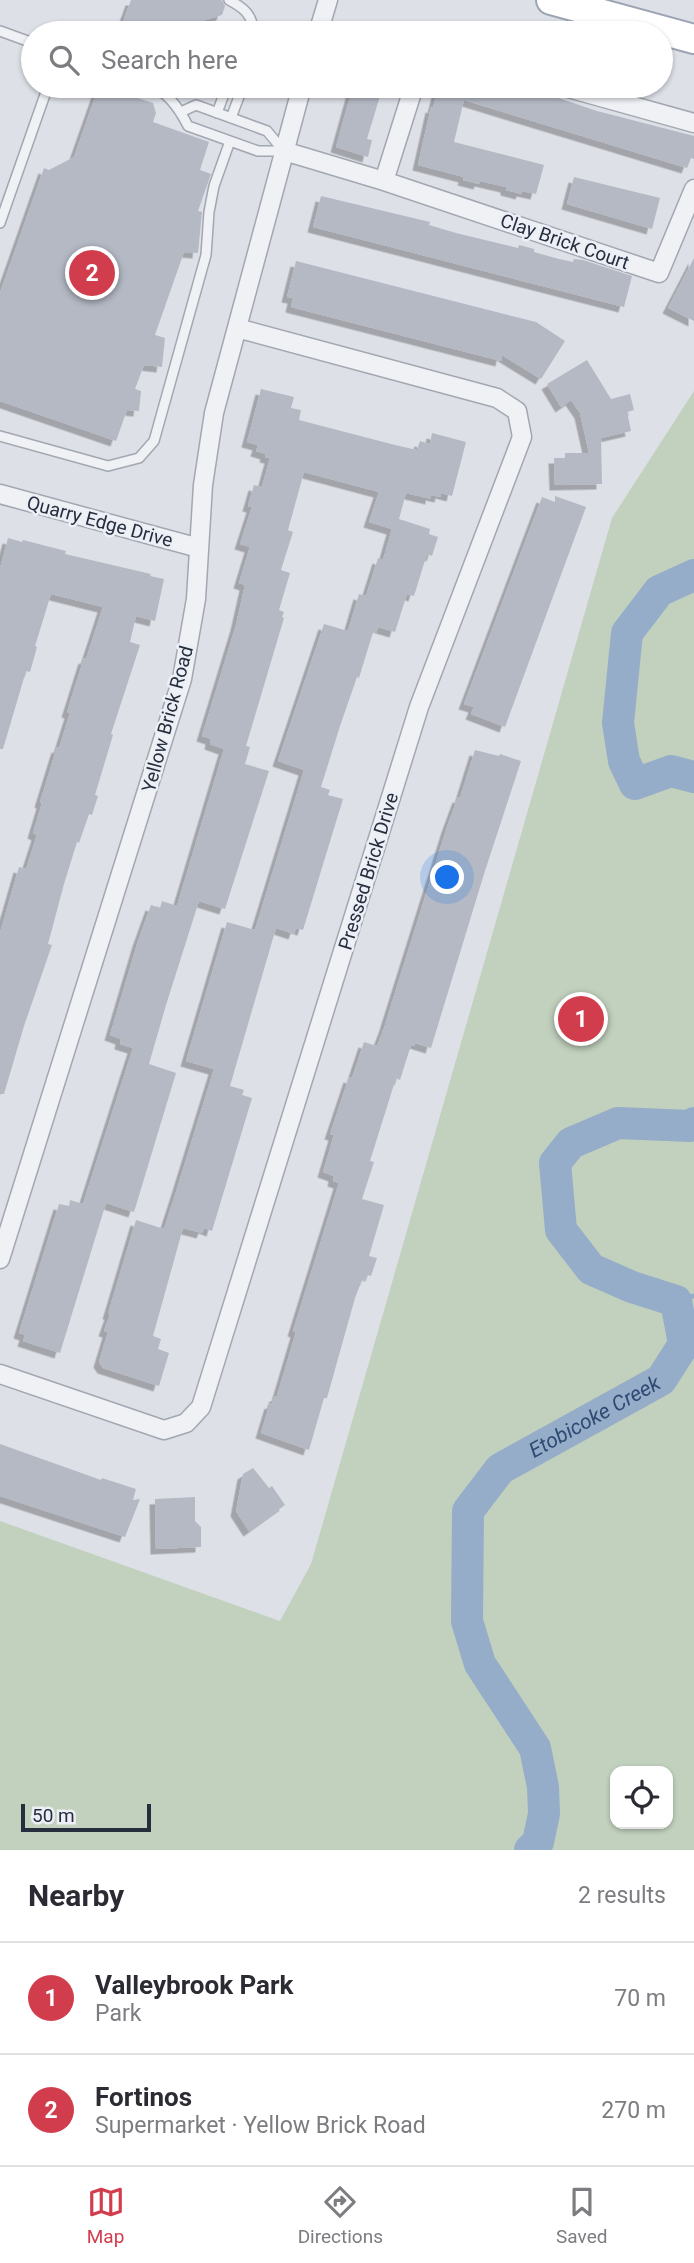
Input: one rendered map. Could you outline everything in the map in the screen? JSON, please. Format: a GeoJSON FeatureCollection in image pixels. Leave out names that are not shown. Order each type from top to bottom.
{"type":"FeatureCollection","features":[{"type":"Feature","properties":{"kind":"main road"},"geometry":{"type":"LineString","coordinates":[[551,0],[628,21]]}},
{"type":"Feature","properties":{"kind":"main road"},"geometry":{"type":"LineString","coordinates":[[673,33],[694,39]]}},
{"type":"Feature","properties":{"kind":"street"},"geometry":{"type":"LineString","coordinates":[[322,21],[328,0]]}},
{"type":"Feature","properties":{"kind":"street","name":"Yellow Brick Road"},"geometry":{"type":"LineString","coordinates":[[0,1259],[182,679],[196,599],[203,485],[214,413],[299,98]]}},
{"type":"Feature","properties":{"kind":"street"},"geometry":{"type":"LineString","coordinates":[[384,181],[410,98]]}},
{"type":"Feature","properties":{"kind":"street"},"geometry":{"type":"LineString","coordinates":[[605,98],[694,122]]}},
{"type":"Feature","properties":{"kind":"street","name":"Clay Brick Court"},"geometry":{"type":"LineString","coordinates":[[284,151],[384,181],[659,273],[694,189]]}},
{"type":"Feature","properties":{"kind":"street","name":"Pressed Brick Drive"},"geometry":{"type":"LineString","coordinates":[[0,1374],[164,1430],[186,1423],[201,1408],[419,707],[522,437],[517,411],[497,398],[237,328]]}},
{"type":"Feature","properties":{"kind":"street","name":"Quarry Edge Drive"},"geometry":{"type":"LineString","coordinates":[[0,494],[199,548]]}},
{"type":"Feature","properties":{"kind":"lane"},"geometry":{"type":"LineString","coordinates":[[229,0],[245,9],[250,21]]}},
{"type":"Feature","properties":{"kind":"lane"},"geometry":{"type":"LineString","coordinates":[[0,31],[21,39]]}},
{"type":"Feature","properties":{"kind":"lane"},"geometry":{"type":"LineString","coordinates":[[0,223],[44,98]]}},
{"type":"Feature","properties":{"kind":"lane"},"geometry":{"type":"LineString","coordinates":[[168,98],[188,125],[258,151],[284,151]]}},
{"type":"Feature","properties":{"kind":"lane"},"geometry":{"type":"LineString","coordinates":[[217,113],[222,98]]}},
{"type":"Feature","properties":{"kind":"lane"},"geometry":{"type":"LineString","coordinates":[[231,117],[238,98]]}},
{"type":"Feature","properties":{"kind":"lane"},"geometry":{"type":"LineString","coordinates":[[181,112],[195,105],[231,117],[267,131],[284,151]]}},
{"type":"Feature","properties":{"kind":"lane"},"geometry":{"type":"LineString","coordinates":[[0,436],[108,466],[139,458],[154,441],[206,255],[209,212],[230,141]]}},
{"type":"Feature","properties":{"kind":"green space"},"geometry":{"type":"Polygon","coordinates":[[[694,391],[694,1850],[0,1850],[0,1521],[280,1621],[311,1564],[612,518],[694,391]]]}},
{"type":"Feature","properties":{"kind":"building"},"geometry":{"type":"Polygon","coordinates":[[[131,0],[222,0],[225,6],[222,15],[202,21],[123,21],[131,0]]]}},
{"type":"Feature","properties":{"kind":"building"},"geometry":{"type":"Polygon","coordinates":[[[95,98],[137,98],[153,103],[156,113],[153,122],[209,142],[200,170],[211,174],[198,211],[202,212],[198,253],[184,252],[155,335],[165,338],[162,367],[144,365],[135,389],[141,391],[139,411],[127,410],[116,441],[0,401],[0,293],[44,168],[49,170],[74,157],[95,98]]]}},
{"type":"Feature","properties":{"kind":"building"},"geometry":{"type":"Polygon","coordinates":[[[350,98],[379,98],[367,139],[372,140],[368,157],[336,147],[350,98]]]}},
{"type":"Feature","properties":{"kind":"building"},"geometry":{"type":"Polygon","coordinates":[[[436,98],[559,98],[597,111],[694,136],[694,159],[691,158],[687,168],[464,100],[454,142],[544,165],[536,194],[522,191],[521,194],[506,190],[506,187],[463,180],[464,177],[418,165],[431,107],[433,108],[436,98]]]}},
{"type":"Feature","properties":{"kind":"building"},"geometry":{"type":"Polygon","coordinates":[[[574,177],[660,198],[652,229],[567,204],[574,177]]]}},
{"type":"Feature","properties":{"kind":"building"},"geometry":{"type":"Polygon","coordinates":[[[321,196],[430,222],[429,225],[456,233],[518,248],[519,245],[559,259],[573,262],[574,259],[583,260],[632,276],[624,307],[313,227],[321,196]]]}},
{"type":"Feature","properties":{"kind":"building"},"geometry":{"type":"Polygon","coordinates":[[[694,258],[694,321],[668,308],[694,258]]]}},
{"type":"Feature","properties":{"kind":"building"},"geometry":{"type":"Polygon","coordinates":[[[296,261],[536,322],[565,341],[541,379],[502,355],[501,361],[291,307],[293,298],[287,297],[296,261]]]}},
{"type":"Feature","properties":{"kind":"building"},"geometry":{"type":"Polygon","coordinates":[[[587,360],[611,399],[630,394],[634,410],[627,412],[631,431],[601,438],[602,484],[555,485],[554,458],[565,458],[565,453],[589,453],[580,413],[571,400],[561,407],[547,384],[587,360]]]}},
{"type":"Feature","properties":{"kind":"building"},"geometry":{"type":"Polygon","coordinates":[[[261,389],[294,397],[291,408],[301,410],[299,420],[395,445],[417,450],[420,441],[430,444],[432,433],[466,442],[452,496],[441,493],[440,497],[431,495],[431,499],[406,493],[399,519],[430,529],[429,534],[438,537],[432,556],[427,554],[414,596],[407,594],[395,632],[378,627],[376,633],[373,632],[340,726],[321,787],[330,790],[328,795],[343,799],[303,930],[296,928],[294,934],[276,928],[230,1086],[244,1090],[242,1095],[252,1098],[212,1231],[204,1228],[202,1233],[183,1228],[153,1336],[161,1339],[158,1349],[169,1353],[159,1386],[103,1368],[99,1362],[108,1332],[104,1331],[108,1314],[136,1220],[164,1229],[214,1069],[186,1061],[227,922],[255,930],[304,770],[278,761],[324,624],[348,631],[359,594],[366,596],[378,558],[383,560],[392,529],[369,522],[379,492],[304,472],[288,530],[293,532],[281,570],[290,573],[279,610],[284,612],[284,618],[246,746],[250,747],[245,764],[269,771],[225,909],[199,901],[166,1005],[149,1064],[176,1073],[134,1212],[106,1203],[60,1353],[23,1341],[25,1335],[19,1333],[59,1204],[69,1206],[70,1200],[83,1204],[133,1048],[120,1044],[121,1039],[110,1035],[138,941],[151,905],[160,908],[162,901],[177,906],[224,749],[210,744],[211,739],[202,736],[236,625],[245,585],[239,583],[250,547],[240,544],[252,507],[248,506],[254,485],[262,487],[270,458],[256,451],[258,445],[247,442],[261,389]]]}},
{"type":"Feature","properties":{"kind":"building"},"geometry":{"type":"Polygon","coordinates":[[[555,496],[586,507],[505,727],[471,714],[474,707],[464,704],[542,497],[555,502],[555,496]]]}},
{"type":"Feature","properties":{"kind":"building"},"geometry":{"type":"Polygon","coordinates":[[[8,538],[66,551],[65,554],[164,579],[155,621],[136,616],[130,642],[140,645],[111,734],[113,735],[95,795],[98,796],[92,815],[89,814],[79,843],[77,842],[48,944],[52,945],[4,1094],[0,1094],[0,933],[19,867],[26,869],[37,835],[33,833],[42,803],[40,802],[70,713],[67,712],[84,658],[86,659],[103,607],[51,594],[30,672],[26,671],[3,749],[0,749],[0,569],[8,538]]]}},
{"type":"Feature","properties":{"kind":"building"},"geometry":{"type":"Polygon","coordinates":[[[475,750],[521,761],[431,1048],[415,1043],[414,1046],[411,1045],[400,1080],[396,1078],[370,1161],[374,1162],[362,1199],[384,1205],[369,1256],[377,1258],[371,1276],[367,1275],[365,1281],[362,1280],[355,1298],[327,1398],[324,1398],[309,1450],[261,1433],[270,1403],[272,1404],[277,1396],[296,1332],[293,1331],[339,1183],[333,1181],[334,1176],[323,1172],[334,1135],[330,1134],[364,1042],[377,1046],[384,1028],[447,827],[458,797],[460,798],[475,750]]]}},
{"type":"Feature","properties":{"kind":"building"},"geometry":{"type":"Polygon","coordinates":[[[0,1444],[101,1480],[102,1478],[136,1489],[133,1500],[140,1499],[125,1537],[0,1496],[0,1444]]]}},
{"type":"Feature","properties":{"kind":"building"},"geometry":{"type":"Polygon","coordinates":[[[253,1468],[269,1488],[272,1486],[285,1505],[249,1531],[236,1511],[243,1474],[253,1468]]]}},
{"type":"Feature","properties":{"kind":"building"},"geometry":{"type":"Polygon","coordinates":[[[195,1497],[195,1521],[201,1527],[201,1547],[156,1549],[155,1499],[195,1497]]]}},
{"type":"Feature","properties":{"kind":"waterway","name":"Etobicoke Creek"},"geometry":{"type":"LineString","coordinates":[[694,575],[659,591],[627,633],[618,723],[624,761],[635,784],[671,771],[694,777]]}},
{"type":"Feature","properties":{"kind":"waterway","name":"Etobicoke Creek"},"geometry":{"type":"LineString","coordinates":[[530,1850],[538,1842],[544,1814],[543,1787],[535,1748],[480,1664],[467,1621],[468,1511],[500,1469],[661,1380],[684,1344],[676,1301],[632,1287],[591,1269],[561,1230],[555,1163],[571,1143],[618,1123],[690,1126],[694,1123]]}},
{"type":"Feature","properties":{"kind":"waterway"},"geometry":{"type":"LineString","coordinates":[[676,1301],[694,1296]]}},
{"type":"Feature","properties":{"kind":"place","name":"Fortinos"},"geometry":{"type":"Point","coordinates":[92,273]}},
{"type":"Feature","properties":{"kind":"place","name":"Valleybrook Park"},"geometry":{"type":"Point","coordinates":[581,1019]}}]}
